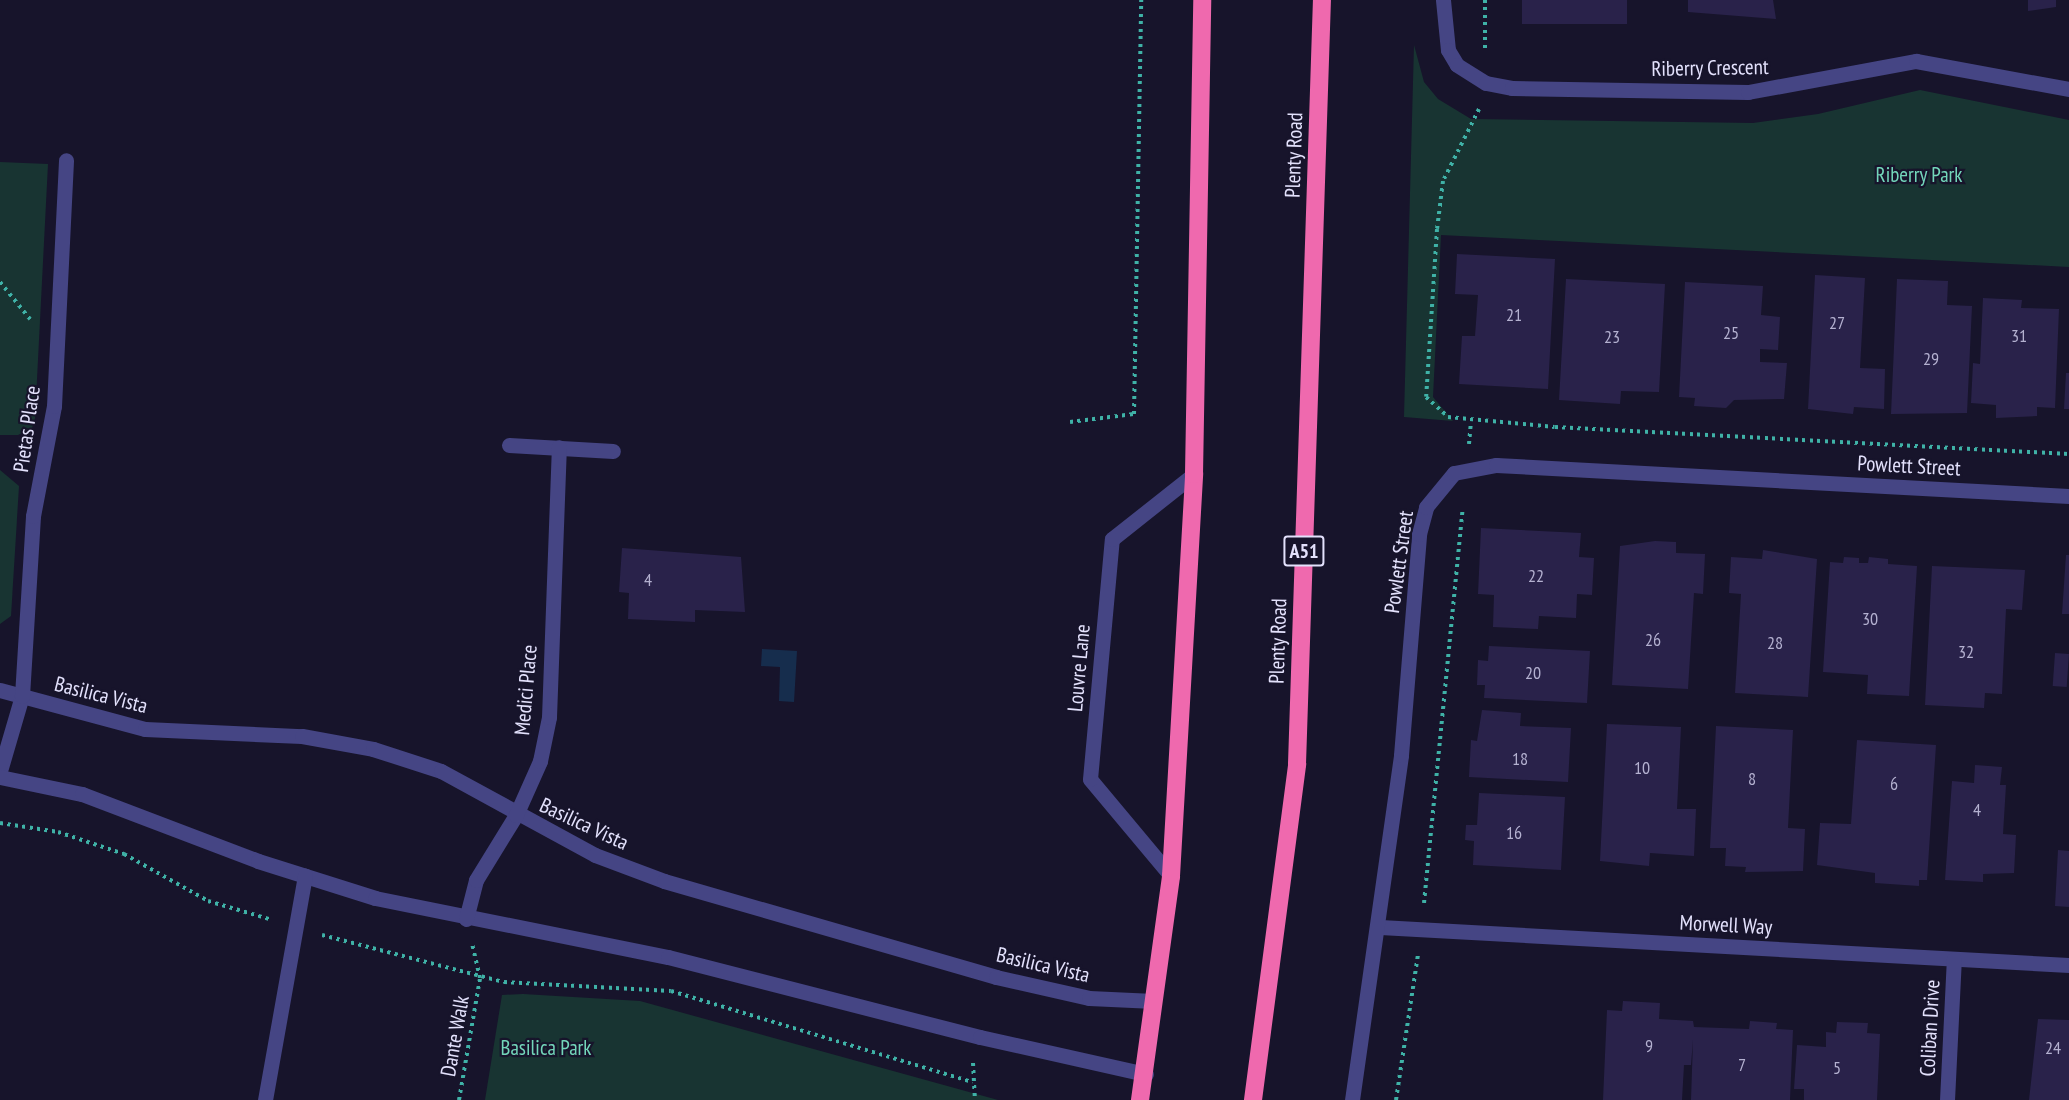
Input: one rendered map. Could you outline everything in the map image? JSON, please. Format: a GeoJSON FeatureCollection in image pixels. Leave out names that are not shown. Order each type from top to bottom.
{"type":"FeatureCollection","features":[{"type":"Feature","properties":{"kind":"highway"},"geometry":{"type":"LineString","coordinates":[[1140,1100],[1146,1074],[1171,876],[1194,474],[1202,0]]}},
{"type":"Feature","properties":{"kind":"highway","name":"Plenty Road"},"geometry":{"type":"LineString","coordinates":[[1253,1100],[1297,764],[1322,0]]}},
{"type":"Feature","properties":{"kind":"street","name":"Riberry Crescent"},"geometry":{"type":"LineString","coordinates":[[1443,0],[1448,50],[1457,65],[1486,83],[1546,90],[1748,92],[1916,61],[2069,89]]}},
{"type":"Feature","properties":{"kind":"street","name":"Pietas Place"},"geometry":{"type":"LineString","coordinates":[[0,771],[22,696],[33,516],[54,406],[66,160]]}},
{"type":"Feature","properties":{"kind":"street"},"geometry":{"type":"LineString","coordinates":[[509,445],[613,451]]}},
{"type":"Feature","properties":{"kind":"street","name":"Medici Place"},"geometry":{"type":"LineString","coordinates":[[466,919],[476,880],[516,815],[540,761],[549,717],[559,447]]}},
{"type":"Feature","properties":{"kind":"street","name":"Powlett Street"},"geometry":{"type":"LineString","coordinates":[[1352,1100],[1380,927],[1419,534],[1426,507],[1439,486],[1467,469],[1496,465],[2069,496]]}},
{"type":"Feature","properties":{"kind":"street","name":"Louvre Lane"},"geometry":{"type":"LineString","coordinates":[[1171,876],[1090,779],[1112,539],[1194,474]]}},
{"type":"Feature","properties":{"kind":"street","name":"Basilica Vista"},"geometry":{"type":"LineString","coordinates":[[0,690],[146,729],[302,736],[373,749],[441,771],[516,815],[595,855],[687,888],[996,978],[1089,998],[1154,1001]]}},
{"type":"Feature","properties":{"kind":"street"},"geometry":{"type":"LineString","coordinates":[[0,777],[82,794],[305,876],[466,919],[668,957],[980,1037],[1146,1074]]}},
{"type":"Feature","properties":{"kind":"street"},"geometry":{"type":"LineString","coordinates":[[265,1100],[293,926],[305,876]]}},
{"type":"Feature","properties":{"kind":"street","name":"Morwell Way"},"geometry":{"type":"LineString","coordinates":[[1380,927],[2069,965]]}},
{"type":"Feature","properties":{"kind":"street","name":"Coliban Drive"},"geometry":{"type":"LineString","coordinates":[[1947,1100],[1954,959]]}},
{"type":"Feature","properties":{"kind":"path"},"geometry":{"type":"LineString","coordinates":[[1070,422],[1134,414],[1141,0]]}},
{"type":"Feature","properties":{"kind":"path"},"geometry":{"type":"LineString","coordinates":[[1485,0],[1486,83],[1474,126],[1443,180],[1426,397],[1448,417],[1472,422],[2069,454]]}},
{"type":"Feature","properties":{"kind":"path"},"geometry":{"type":"LineString","coordinates":[[1396,1100],[1421,930],[1472,422]]}},
{"type":"Feature","properties":{"kind":"path"},"geometry":{"type":"LineString","coordinates":[[0,823],[58,832],[124,854],[208,901],[480,978],[671,992],[973,1082]]}},
{"type":"Feature","properties":{"kind":"path","name":"Dante Walk"},"geometry":{"type":"LineString","coordinates":[[459,1100],[480,978]]}},
{"type":"Feature","properties":{"kind":"green space","name":"Riberry Park"},"geometry":{"type":"Polygon","coordinates":[[[1414,45],[1424,82],[1438,99],[1471,119],[1753,123],[1818,114],[1920,90],[2069,120],[2069,267],[1441,235],[1433,397],[1453,421],[1404,417],[1414,45]]]}},
{"type":"Feature","properties":{"kind":"green space"},"geometry":{"type":"Polygon","coordinates":[[[0,162],[48,164],[35,418],[32,428],[18,435],[0,435],[0,162]]]}},
{"type":"Feature","properties":{"kind":"green space"},"geometry":{"type":"Polygon","coordinates":[[[0,470],[19,486],[11,616],[0,624],[0,470]]]}},
{"type":"Feature","properties":{"kind":"green space","name":"Basilica Park"},"geometry":{"type":"Polygon","coordinates":[[[523,994],[640,1001],[998,1100],[485,1100],[502,995],[523,994]]]}},
{"type":"Feature","properties":{"kind":"water"},"geometry":{"type":"Polygon","coordinates":[[[762,649],[797,651],[794,702],[779,701],[780,667],[761,666],[762,649]]]}},
{"type":"Feature","properties":{"kind":"building"},"geometry":{"type":"Polygon","coordinates":[[[1522,0],[1627,0],[1627,24],[1522,24],[1522,0]]]}},
{"type":"Feature","properties":{"kind":"building"},"geometry":{"type":"Polygon","coordinates":[[[1688,0],[1773,0],[1776,19],[1688,12],[1688,0]]]}},
{"type":"Feature","properties":{"kind":"building"},"geometry":{"type":"Polygon","coordinates":[[[2028,0],[2056,0],[2056,7],[2028,11],[2028,0]]]}},
{"type":"Feature","properties":{"kind":"building"},"geometry":{"type":"Polygon","coordinates":[[[1457,254],[1555,259],[1548,389],[1459,384],[1462,336],[1475,336],[1478,295],[1455,294],[1457,254]]]}},
{"type":"Feature","properties":{"kind":"building"},"geometry":{"type":"Polygon","coordinates":[[[1815,275],[1865,278],[1860,368],[1885,369],[1884,409],[1854,407],[1853,414],[1808,409],[1815,275]]]}},
{"type":"Feature","properties":{"kind":"building"},"geometry":{"type":"Polygon","coordinates":[[[1566,279],[1665,284],[1659,392],[1621,391],[1620,404],[1559,400],[1566,279]]]}},
{"type":"Feature","properties":{"kind":"building"},"geometry":{"type":"Polygon","coordinates":[[[1897,279],[1948,281],[1947,305],[1972,306],[1967,413],[1891,414],[1897,279]]]}},
{"type":"Feature","properties":{"kind":"building"},"geometry":{"type":"Polygon","coordinates":[[[1685,282],[1763,286],[1761,315],[1780,317],[1778,350],[1760,349],[1760,362],[1787,363],[1784,399],[1734,400],[1726,408],[1694,406],[1695,398],[1679,397],[1685,282]]]}},
{"type":"Feature","properties":{"kind":"building"},"geometry":{"type":"Polygon","coordinates":[[[1983,298],[2022,300],[2021,308],[2059,309],[2055,408],[2037,407],[2037,416],[1996,418],[1996,405],[1971,403],[1973,363],[1980,364],[1983,298]]]}},
{"type":"Feature","properties":{"kind":"building"},"geometry":{"type":"Polygon","coordinates":[[[2066,373],[2069,373],[2069,409],[2064,409],[2066,373]]]}},
{"type":"Feature","properties":{"kind":"building"},"geometry":{"type":"Polygon","coordinates":[[[1481,528],[1581,533],[1579,557],[1594,558],[1592,595],[1577,594],[1576,618],[1539,616],[1538,629],[1493,627],[1494,595],[1478,594],[1481,528]]]}},
{"type":"Feature","properties":{"kind":"building"},"geometry":{"type":"Polygon","coordinates":[[[1655,541],[1676,542],[1676,553],[1705,554],[1703,594],[1694,593],[1688,689],[1612,685],[1620,546],[1655,541]]]}},
{"type":"Feature","properties":{"kind":"building"},"geometry":{"type":"Polygon","coordinates":[[[622,548],[741,557],[745,612],[695,610],[695,622],[628,619],[629,593],[619,592],[622,548]]]}},
{"type":"Feature","properties":{"kind":"building"},"geometry":{"type":"Polygon","coordinates":[[[1763,550],[1817,559],[1808,697],[1735,693],[1741,594],[1729,593],[1731,557],[1762,559],[1763,550]]]}},
{"type":"Feature","properties":{"kind":"building"},"geometry":{"type":"Polygon","coordinates":[[[2066,555],[2069,555],[2069,614],[2062,614],[2066,555]]]}},
{"type":"Feature","properties":{"kind":"building"},"geometry":{"type":"Polygon","coordinates":[[[1844,557],[1859,558],[1859,563],[1868,563],[1869,557],[1888,559],[1888,564],[1917,566],[1909,696],[1867,694],[1868,675],[1823,672],[1830,562],[1843,563],[1844,557]]]}},
{"type":"Feature","properties":{"kind":"building"},"geometry":{"type":"Polygon","coordinates":[[[1932,566],[2025,570],[2022,610],[2006,609],[2002,694],[1985,693],[1984,708],[1925,705],[1932,566]]]}},
{"type":"Feature","properties":{"kind":"building"},"geometry":{"type":"Polygon","coordinates":[[[1489,646],[1590,651],[1587,703],[1484,698],[1485,685],[1477,685],[1478,660],[1488,661],[1489,646]]]}},
{"type":"Feature","properties":{"kind":"building"},"geometry":{"type":"Polygon","coordinates":[[[2055,653],[2069,654],[2067,687],[2053,686],[2055,653]]]}},
{"type":"Feature","properties":{"kind":"building"},"geometry":{"type":"Polygon","coordinates":[[[1482,710],[1521,713],[1520,726],[1571,728],[1568,782],[1469,777],[1471,740],[1477,741],[1482,710]]]}},
{"type":"Feature","properties":{"kind":"building"},"geometry":{"type":"Polygon","coordinates":[[[1607,724],[1681,727],[1677,809],[1696,809],[1694,856],[1650,853],[1649,866],[1600,861],[1607,724]]]}},
{"type":"Feature","properties":{"kind":"building"},"geometry":{"type":"Polygon","coordinates":[[[1716,726],[1793,730],[1788,828],[1805,829],[1803,871],[1745,872],[1746,867],[1725,866],[1726,848],[1710,848],[1716,726]]]}},
{"type":"Feature","properties":{"kind":"building"},"geometry":{"type":"Polygon","coordinates":[[[1857,740],[1936,745],[1927,880],[1919,880],[1919,886],[1875,883],[1875,873],[1817,865],[1820,823],[1851,824],[1857,740]]]}},
{"type":"Feature","properties":{"kind":"building"},"geometry":{"type":"Polygon","coordinates":[[[1975,765],[2002,767],[2000,785],[2006,785],[2003,834],[2016,835],[2014,873],[1983,874],[1983,882],[1945,880],[1952,781],[1974,783],[1975,765]]]}},
{"type":"Feature","properties":{"kind":"building"},"geometry":{"type":"Polygon","coordinates":[[[1479,793],[1565,797],[1561,870],[1473,865],[1474,841],[1465,840],[1466,825],[1477,825],[1479,793]]]}},
{"type":"Feature","properties":{"kind":"building"},"geometry":{"type":"Polygon","coordinates":[[[2058,850],[2069,851],[2069,907],[2055,906],[2058,850]]]}},
{"type":"Feature","properties":{"kind":"building"},"geometry":{"type":"Polygon","coordinates":[[[1623,1001],[1660,1003],[1659,1019],[1693,1021],[1694,1027],[1749,1029],[1750,1021],[1777,1023],[1776,1029],[1793,1030],[1790,1100],[1691,1100],[1693,1040],[1691,1065],[1684,1065],[1682,1100],[1603,1100],[1607,1010],[1622,1011],[1623,1001]]]}},
{"type":"Feature","properties":{"kind":"building"},"geometry":{"type":"Polygon","coordinates":[[[2038,1019],[2069,1020],[2069,1100],[2029,1100],[2038,1019]]]}},
{"type":"Feature","properties":{"kind":"building"},"geometry":{"type":"Polygon","coordinates":[[[1837,1022],[1868,1023],[1867,1033],[1880,1034],[1877,1100],[1804,1100],[1804,1089],[1794,1089],[1797,1045],[1826,1047],[1826,1032],[1836,1033],[1837,1022]]]}}]}
